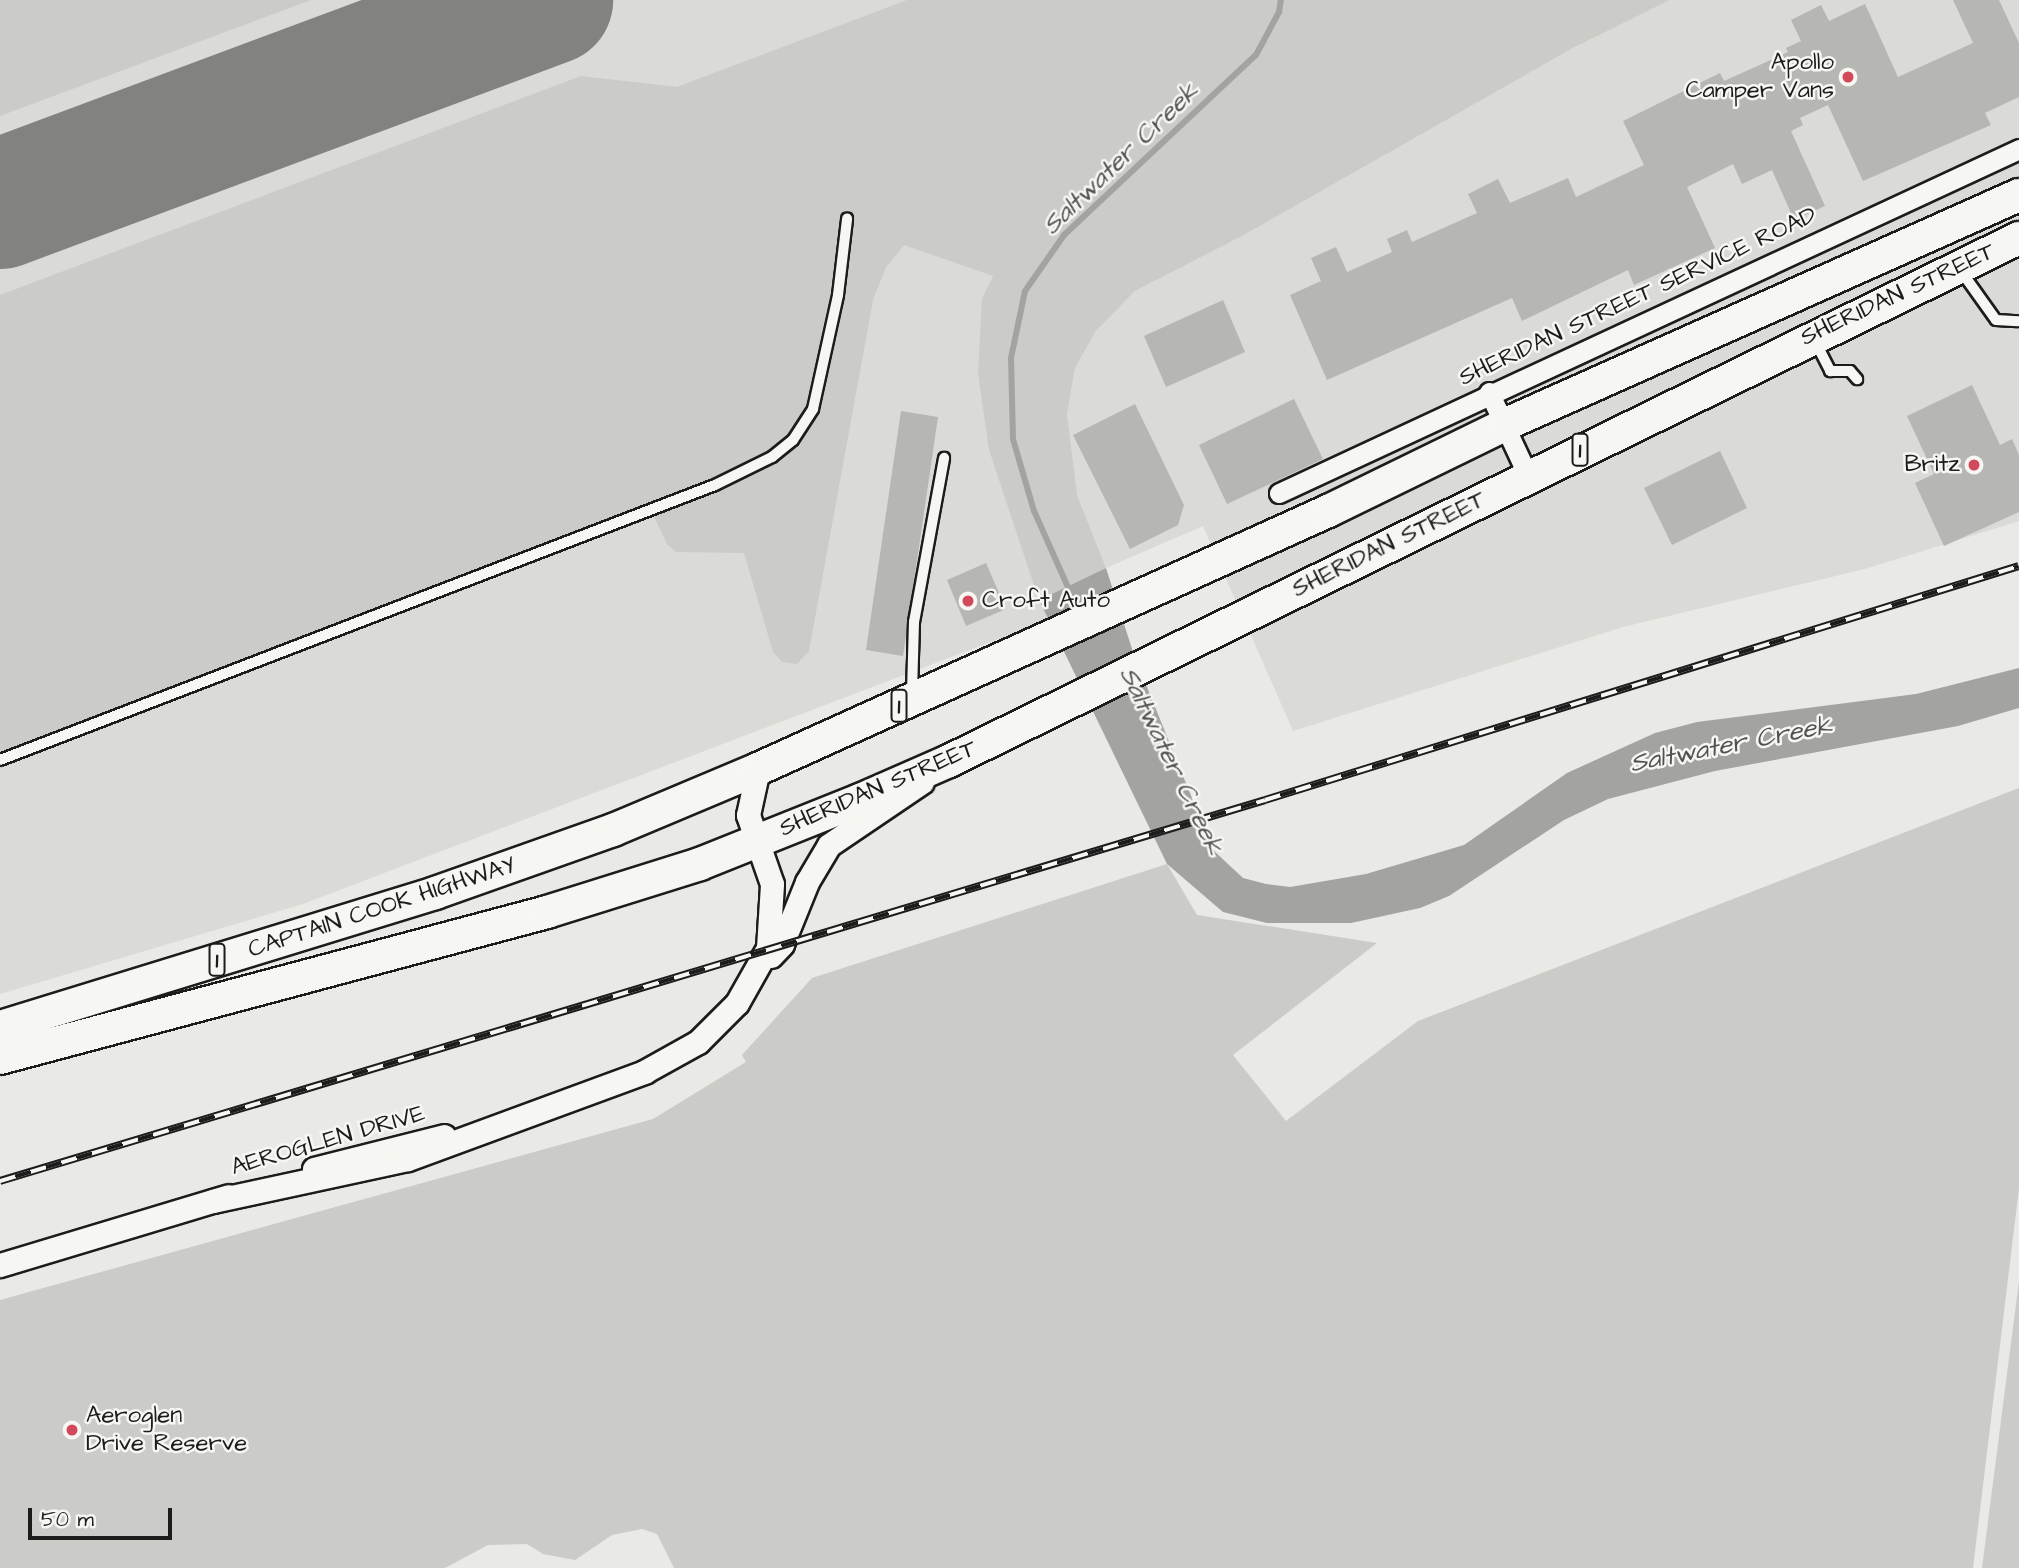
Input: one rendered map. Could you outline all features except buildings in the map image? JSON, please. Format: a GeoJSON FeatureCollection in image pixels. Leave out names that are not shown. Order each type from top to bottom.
{"type":"FeatureCollection","features":[{"type":"Feature","properties":{"kind":"highway","name":"SHERIDAN STREET"},"geometry":{"type":"LineString","coordinates":[[758,769],[1122,605],[1504,425],[2019,195]]}},
{"type":"Feature","properties":{"kind":"highway","name":"SHERIDAN STREET"},"geometry":{"type":"LineString","coordinates":[[755,842],[949,761],[1812,335],[2019,238]]}},
{"type":"Feature","properties":{"kind":"highway","name":"CAPTAIN COOK HIGHWAY"},"geometry":{"type":"LineString","coordinates":[[0,1027],[472,881],[613,830],[758,769]]}},
{"type":"Feature","properties":{"kind":"highway","name":"CAPTAIN COOK HIGHWAY"},"geometry":{"type":"LineString","coordinates":[[0,1058],[547,912],[700,864],[755,842]]}},
{"type":"Feature","properties":{"kind":"street","name":"SHERIDAN STREET SERVICE ROAD"},"geometry":{"type":"LineString","coordinates":[[1279,493],[1489,392],[2019,149]]}},
{"type":"Feature","properties":{"kind":"street"},"geometry":{"type":"LineString","coordinates":[[1489,392],[1528,476]]}},
{"type":"Feature","properties":{"kind":"street","name":"AEROGLEN DRIVE"},"geometry":{"type":"LineString","coordinates":[[0,1265],[404,1142],[498,1127],[673,1059],[715,1027],[757,971],[782,944],[807,881],[829,845],[949,761]]}},
{"type":"Feature","properties":{"kind":"street","name":"AEROGLEN DRIVE"},"geometry":{"type":"LineString","coordinates":[[757,971],[768,948],[773,895],[755,842],[748,800],[758,769]]}},
{"type":"Feature","properties":{"kind":"lane"},"geometry":{"type":"LineString","coordinates":[[0,760],[715,485],[772,457],[793,440],[813,409],[838,295],[847,219]]}},
{"type":"Feature","properties":{"kind":"lane"},"geometry":{"type":"LineString","coordinates":[[1957,266],[1996,320],[2018,321]]}},
{"type":"Feature","properties":{"kind":"lane"},"geometry":{"type":"LineString","coordinates":[[1812,335],[1827,368],[1850,371],[1857,379]]}},
{"type":"Feature","properties":{"kind":"lane"},"geometry":{"type":"LineString","coordinates":[[912,699],[914,622],[944,458]]}},
{"type":"Feature","properties":{"kind":"shaded area"},"geometry":{"type":"Polygon","coordinates":[[[0,0],[1203,0],[1010,241],[982,298],[989,450],[1048,620],[303,904],[0,994],[0,0]]]}},
{"type":"Feature","properties":{"kind":"shaded area"},"geometry":{"type":"Polygon","coordinates":[[[0,0],[311,0],[0,116],[0,0]]]}},
{"type":"Feature","properties":{"kind":"shaded area"},"geometry":{"type":"Polygon","coordinates":[[[907,0],[1670,0],[1573,48],[1244,235],[1135,291],[1096,331],[1075,368],[1067,415],[1077,495],[1106,568],[1039,600],[989,450],[978,373],[982,298],[993,276],[904,245],[886,267],[873,300],[809,651],[797,664],[782,662],[773,652],[744,553],[676,552],[667,544],[651,510],[0,760],[0,295],[581,76],[677,87],[907,0]]]}},
{"type":"Feature","properties":{"kind":"shaded area"},"geometry":{"type":"Polygon","coordinates":[[[1670,0],[2019,0],[2019,521],[1865,569],[1623,627],[1293,731],[1203,526],[1106,568],[1077,495],[1068,455],[1067,415],[1075,368],[1096,331],[1135,291],[1244,235],[1573,48],[1670,0]]]}},
{"type":"Feature","properties":{"kind":"shaded area"},"geometry":{"type":"Polygon","coordinates":[[[2019,788],[2019,1188],[1973,1568],[674,1568],[657,1534],[642,1529],[612,1535],[575,1560],[543,1554],[527,1544],[488,1545],[445,1568],[0,1568],[0,1300],[653,1119],[746,1062],[742,1055],[812,978],[1167,864],[1197,915],[1377,943],[1233,1055],[1286,1121],[1418,1021],[2019,788]]]}},
{"type":"Feature","properties":{"kind":"shaded area"},"geometry":{"type":"Polygon","coordinates":[[[2019,1281],[2019,1568],[1982,1568],[2019,1281]]]}},
{"type":"Feature","properties":{"kind":"water"},"geometry":{"type":"Polygon","coordinates":[[[1106,568],[1134,655],[1213,850],[1243,878],[1266,884],[1290,887],[1366,874],[1464,845],[1567,773],[1655,733],[1697,722],[1916,694],[2019,668],[2019,708],[1958,726],[1715,771],[1608,799],[1564,820],[1449,896],[1420,908],[1351,923],[1267,923],[1223,912],[1167,864],[1039,600],[1106,568]]]}},
{"type":"Feature","properties":{"kind":"waterway","name":"Saltwater Creek"},"geometry":{"type":"LineString","coordinates":[[1071,594],[1034,511],[1013,439],[1011,358],[1025,291],[1064,235],[1256,55],[1279,12],[1281,0]]}},
{"type":"Feature","properties":{"kind":"runway"},"geometry":{"type":"LineString","coordinates":[[0,204],[548,0]]}},
{"type":"Feature","properties":{"kind":"railway"},"geometry":{"type":"LineString","coordinates":[[0,1181],[1265,800],[2019,566]]}},
{"type":"Feature","properties":{"kind":"place","name":"Apollo Camper Vans"},"geometry":{"type":"Point","coordinates":[1848,77]}},
{"type":"Feature","properties":{"kind":"place","name":"Britz"},"geometry":{"type":"Point","coordinates":[1974,465]}},
{"type":"Feature","properties":{"kind":"place","name":"Croft Auto"},"geometry":{"type":"Point","coordinates":[968,601]}},
{"type":"Feature","properties":{"kind":"place","name":"Aeroglen Drive Reserve"},"geometry":{"type":"Point","coordinates":[72,1430]}}]}
